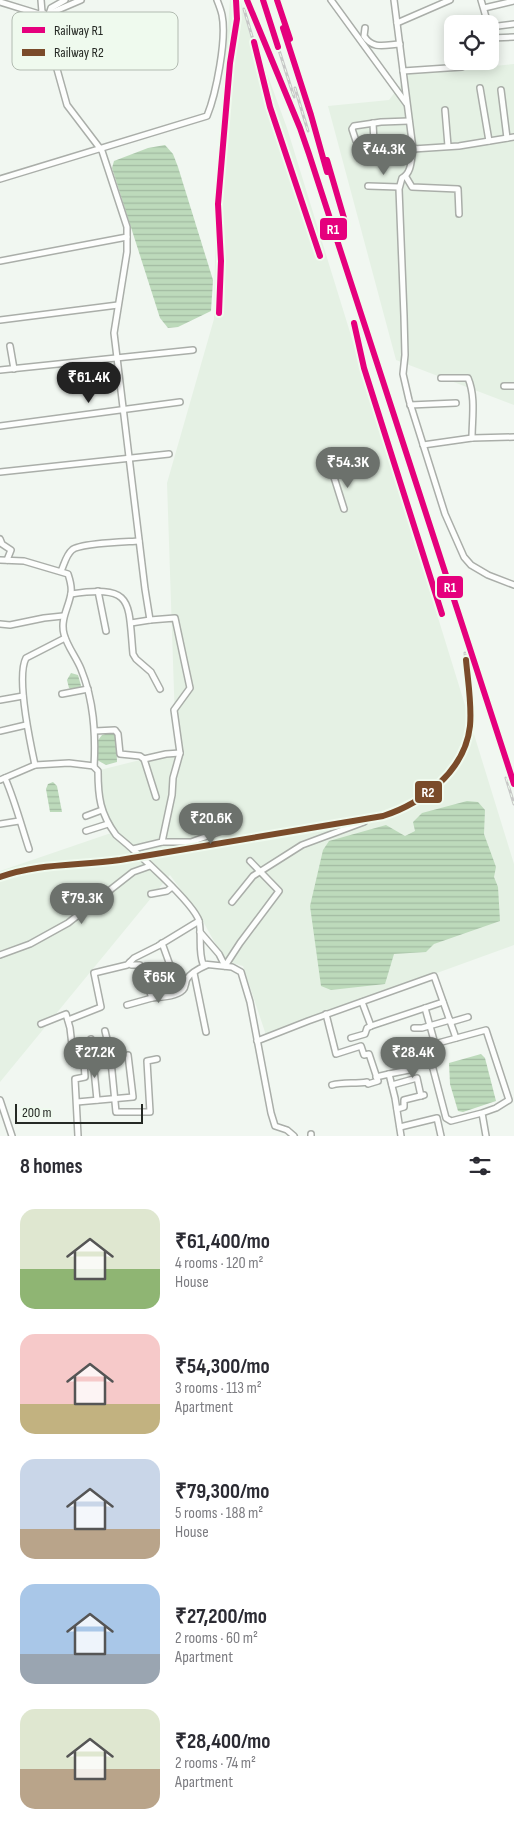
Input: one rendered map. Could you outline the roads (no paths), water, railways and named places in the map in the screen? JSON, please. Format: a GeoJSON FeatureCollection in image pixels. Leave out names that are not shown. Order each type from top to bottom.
{"type":"FeatureCollection","features":[{"type":"Feature","properties":{"kind":"street"},"geometry":{"type":"LineString","coordinates":[[47,12],[65,0]]}},
{"type":"Feature","properties":{"kind":"street"},"geometry":{"type":"LineString","coordinates":[[53,12],[81,0]]}},
{"type":"Feature","properties":{"kind":"street"},"geometry":{"type":"LineString","coordinates":[[0,179],[207,116],[212,105],[222,47],[222,15],[217,0]]}},
{"type":"Feature","properties":{"kind":"street"},"geometry":{"type":"LineString","coordinates":[[331,0],[406,104]]}},
{"type":"Feature","properties":{"kind":"street"},"geometry":{"type":"LineString","coordinates":[[394,0],[413,149],[409,172],[402,178],[399,187],[405,355],[403,374],[410,405],[445,514],[464,557],[471,565],[488,575],[514,585]]}},
{"type":"Feature","properties":{"kind":"street"},"geometry":{"type":"LineString","coordinates":[[397,23],[450,0]]}},
{"type":"Feature","properties":{"kind":"street"},"geometry":{"type":"LineString","coordinates":[[482,0],[486,15]]}},
{"type":"Feature","properties":{"kind":"street"},"geometry":{"type":"LineString","coordinates":[[484,8],[514,0]]}},
{"type":"Feature","properties":{"kind":"street"},"geometry":{"type":"LineString","coordinates":[[0,2],[34,12]]}},
{"type":"Feature","properties":{"kind":"street"},"geometry":{"type":"LineString","coordinates":[[499,26],[514,24]]}},
{"type":"Feature","properties":{"kind":"street"},"geometry":{"type":"LineString","coordinates":[[365,28],[364,36],[368,43],[378,46],[400,44]]}},
{"type":"Feature","properties":{"kind":"street"},"geometry":{"type":"LineString","coordinates":[[499,36],[514,37]]}},
{"type":"Feature","properties":{"kind":"street"},"geometry":{"type":"LineString","coordinates":[[403,71],[444,68]]}},
{"type":"Feature","properties":{"kind":"street"},"geometry":{"type":"LineString","coordinates":[[58,70],[67,105],[100,149],[127,227],[127,252],[114,333],[150,620]]}},
{"type":"Feature","properties":{"kind":"street"},"geometry":{"type":"LineString","coordinates":[[480,88],[489,141]]}},
{"type":"Feature","properties":{"kind":"street"},"geometry":{"type":"LineString","coordinates":[[501,90],[506,138]]}},
{"type":"Feature","properties":{"kind":"street"},"geometry":{"type":"LineString","coordinates":[[445,110],[448,146]]}},
{"type":"Feature","properties":{"kind":"street"},"geometry":{"type":"LineString","coordinates":[[356,141],[353,127],[373,123],[409,121]]}},
{"type":"Feature","properties":{"kind":"street"},"geometry":{"type":"LineString","coordinates":[[373,123],[375,162]]}},
{"type":"Feature","properties":{"kind":"street"},"geometry":{"type":"LineString","coordinates":[[413,149],[514,137]]}},
{"type":"Feature","properties":{"kind":"street"},"geometry":{"type":"LineString","coordinates":[[406,176],[414,188],[458,189],[459,214]]}},
{"type":"Feature","properties":{"kind":"street"},"geometry":{"type":"LineString","coordinates":[[368,186],[399,187]]}},
{"type":"Feature","properties":{"kind":"street"},"geometry":{"type":"LineString","coordinates":[[0,261],[127,236]]}},
{"type":"Feature","properties":{"kind":"street"},"geometry":{"type":"LineString","coordinates":[[0,320],[118,304]]}},
{"type":"Feature","properties":{"kind":"street"},"geometry":{"type":"LineString","coordinates":[[10,346],[14,369]]}},
{"type":"Feature","properties":{"kind":"street"},"geometry":{"type":"LineString","coordinates":[[0,370],[193,350]]}},
{"type":"Feature","properties":{"kind":"street"},"geometry":{"type":"LineString","coordinates":[[93,361],[95,380]]}},
{"type":"Feature","properties":{"kind":"street"},"geometry":{"type":"LineString","coordinates":[[441,378],[468,378],[473,396],[472,438]]}},
{"type":"Feature","properties":{"kind":"street"},"geometry":{"type":"LineString","coordinates":[[504,386],[514,386]]}},
{"type":"Feature","properties":{"kind":"street"},"geometry":{"type":"LineString","coordinates":[[0,426],[180,402]]}},
{"type":"Feature","properties":{"kind":"street"},"geometry":{"type":"LineString","coordinates":[[410,405],[456,404]]}},
{"type":"Feature","properties":{"kind":"street"},"geometry":{"type":"LineString","coordinates":[[423,445],[472,438],[514,437]]}},
{"type":"Feature","properties":{"kind":"street"},"geometry":{"type":"LineString","coordinates":[[0,472],[169,454]]}},
{"type":"Feature","properties":{"kind":"street"},"geometry":{"type":"LineString","coordinates":[[333,474],[344,509]]}},
{"type":"Feature","properties":{"kind":"street"},"geometry":{"type":"LineString","coordinates":[[61,571],[68,554],[73,548],[139,541]]}},
{"type":"Feature","properties":{"kind":"street"},"geometry":{"type":"LineString","coordinates":[[1,542],[11,550],[7,560]]}},
{"type":"Feature","properties":{"kind":"street"},"geometry":{"type":"LineString","coordinates":[[0,560],[24,562],[68,574],[71,583],[71,594],[64,616],[64,634],[81,669],[88,689],[95,731],[94,766],[98,771],[98,793],[102,810],[108,824],[116,834],[172,887],[193,910],[198,921],[200,954],[203,964],[237,968],[244,978],[275,1126],[287,1130],[294,1136]]}},
{"type":"Feature","properties":{"kind":"street"},"geometry":{"type":"LineString","coordinates":[[71,594],[98,591],[116,593],[126,601],[131,623],[133,654],[151,672],[160,690]]}},
{"type":"Feature","properties":{"kind":"street"},"geometry":{"type":"LineString","coordinates":[[98,591],[106,631]]}},
{"type":"Feature","properties":{"kind":"street"},"geometry":{"type":"LineString","coordinates":[[0,624],[10,625],[64,616]]}},
{"type":"Feature","properties":{"kind":"street"},"geometry":{"type":"LineString","coordinates":[[131,623],[175,618],[190,688],[174,710],[180,753],[173,778],[172,794],[162,842]]}},
{"type":"Feature","properties":{"kind":"street"},"geometry":{"type":"LineString","coordinates":[[35,765],[26,725],[23,696],[23,663],[26,658],[65,638]]}},
{"type":"Feature","properties":{"kind":"street"},"geometry":{"type":"LineString","coordinates":[[62,694],[88,689]]}},
{"type":"Feature","properties":{"kind":"street"},"geometry":{"type":"LineString","coordinates":[[0,700],[23,696]]}},
{"type":"Feature","properties":{"kind":"street"},"geometry":{"type":"LineString","coordinates":[[0,731],[26,725]]}},
{"type":"Feature","properties":{"kind":"street"},"geometry":{"type":"LineString","coordinates":[[95,731],[115,730],[118,734],[120,754],[140,756],[144,759],[156,797]]}},
{"type":"Feature","properties":{"kind":"street"},"geometry":{"type":"LineString","coordinates":[[144,759],[180,753]]}},
{"type":"Feature","properties":{"kind":"street"},"geometry":{"type":"LineString","coordinates":[[29,849],[19,822],[16,802],[2,779],[35,765],[69,762],[94,766]]}},
{"type":"Feature","properties":{"kind":"street"},"geometry":{"type":"LineString","coordinates":[[86,816],[102,810]]}},
{"type":"Feature","properties":{"kind":"street"},"geometry":{"type":"LineString","coordinates":[[133,850],[162,842],[191,842],[232,826],[231,816]]}},
{"type":"Feature","properties":{"kind":"street"},"geometry":{"type":"LineString","coordinates":[[0,824],[19,822]]}},
{"type":"Feature","properties":{"kind":"street"},"geometry":{"type":"LineString","coordinates":[[232,902],[252,876],[302,845],[364,822]]}},
{"type":"Feature","properties":{"kind":"street"},"geometry":{"type":"LineString","coordinates":[[86,831],[108,824]]}},
{"type":"Feature","properties":{"kind":"street"},"geometry":{"type":"LineString","coordinates":[[225,966],[279,891],[250,861]]}},
{"type":"Feature","properties":{"kind":"street"},"geometry":{"type":"LineString","coordinates":[[0,955],[30,944],[68,923],[133,872],[150,866]]}},
{"type":"Feature","properties":{"kind":"street"},"geometry":{"type":"LineString","coordinates":[[151,894],[167,891],[172,887]]}},
{"type":"Feature","properties":{"kind":"street"},"geometry":{"type":"LineString","coordinates":[[68,1020],[101,1007],[94,973],[127,965],[134,958],[198,921]]}},
{"type":"Feature","properties":{"kind":"street"},"geometry":{"type":"LineString","coordinates":[[199,932],[219,954],[225,966]]}},
{"type":"Feature","properties":{"kind":"street"},"geometry":{"type":"LineString","coordinates":[[162,943],[171,968]]}},
{"type":"Feature","properties":{"kind":"street"},"geometry":{"type":"LineString","coordinates":[[130,962],[131,965],[140,964],[152,998]]}},
{"type":"Feature","properties":{"kind":"street"},"geometry":{"type":"LineString","coordinates":[[126,1005],[179,993],[184,989],[188,978],[207,965]]}},
{"type":"Feature","properties":{"kind":"street"},"geometry":{"type":"LineString","coordinates":[[194,973],[206,1032]]}},
{"type":"Feature","properties":{"kind":"street"},"geometry":{"type":"LineString","coordinates":[[257,1041],[326,1014],[434,976],[456,1038]]}},
{"type":"Feature","properties":{"kind":"street"},"geometry":{"type":"LineString","coordinates":[[362,1002],[371,1026]]}},
{"type":"Feature","properties":{"kind":"street"},"geometry":{"type":"LineString","coordinates":[[351,1038],[365,1034],[367,1028],[371,1026],[443,1002]]}},
{"type":"Feature","properties":{"kind":"street"},"geometry":{"type":"LineString","coordinates":[[425,1008],[435,1044]]}},
{"type":"Feature","properties":{"kind":"street"},"geometry":{"type":"LineString","coordinates":[[41,1024],[66,1014],[70,1028],[74,1063],[84,1062],[85,1077],[75,1079],[78,1136]]}},
{"type":"Feature","properties":{"kind":"street"},"geometry":{"type":"LineString","coordinates":[[326,1014],[336,1054],[360,1046],[364,1055],[369,1054],[378,1081],[368,1084],[367,1082],[332,1085]]}},
{"type":"Feature","properties":{"kind":"street"},"geometry":{"type":"LineString","coordinates":[[414,1028],[430,1026],[450,1020],[451,1022],[468,1017]]}},
{"type":"Feature","properties":{"kind":"street"},"geometry":{"type":"LineString","coordinates":[[509,1100],[486,1030],[427,1046],[446,1118],[451,1121],[496,1108],[509,1100],[514,1095]]}},
{"type":"Feature","properties":{"kind":"street"},"geometry":{"type":"LineString","coordinates":[[105,1031],[110,1051],[116,1112],[150,1112],[149,1076],[146,1061],[157,1058]]}},
{"type":"Feature","properties":{"kind":"street"},"geometry":{"type":"LineString","coordinates":[[91,1039],[97,1100]]}},
{"type":"Feature","properties":{"kind":"street"},"geometry":{"type":"LineString","coordinates":[[77,1102],[133,1097],[128,1055]]}},
{"type":"Feature","properties":{"kind":"street"},"geometry":{"type":"LineString","coordinates":[[376,1077],[409,1070],[412,1064],[432,1062]]}},
{"type":"Feature","properties":{"kind":"street"},"geometry":{"type":"LineString","coordinates":[[389,1074],[401,1136]]}},
{"type":"Feature","properties":{"kind":"street"},"geometry":{"type":"LineString","coordinates":[[392,1085],[417,1078],[423,1095],[404,1100],[404,1107],[397,1109]]}},
{"type":"Feature","properties":{"kind":"street"},"geometry":{"type":"LineString","coordinates":[[0,1100],[12,1136]]}},
{"type":"Feature","properties":{"kind":"street"},"geometry":{"type":"LineString","coordinates":[[482,1113],[486,1136]]}},
{"type":"Feature","properties":{"kind":"street"},"geometry":{"type":"LineString","coordinates":[[400,1127],[437,1118],[441,1136]]}},
{"type":"Feature","properties":{"kind":"railway"},"geometry":{"type":"LineString","coordinates":[[219,313],[221,261],[218,204],[230,63],[237,19],[236,0]]}},
{"type":"Feature","properties":{"kind":"railway"},"geometry":{"type":"LineString","coordinates":[[247,0],[309,154],[514,784]]}},
{"type":"Feature","properties":{"kind":"railway"},"geometry":{"type":"LineString","coordinates":[[263,0],[294,97]]}},
{"type":"Feature","properties":{"kind":"railway"},"geometry":{"type":"LineString","coordinates":[[244,9],[270,107],[320,256]]}},
{"type":"Feature","properties":{"kind":"railway"},"geometry":{"type":"LineString","coordinates":[[295,88],[308,131]]}},
{"type":"Feature","properties":{"kind":"railway"},"geometry":{"type":"LineString","coordinates":[[354,323],[364,368],[442,614]]}},
{"type":"Feature","properties":{"kind":"railway"},"geometry":{"type":"LineString","coordinates":[[0,877],[29,869],[120,860],[383,816],[413,803],[427,794],[450,771],[460,758],[466,743],[470,726],[471,708],[465,653]]}},
{"type":"Feature","properties":{"kind":"railway"},"geometry":{"type":"LineString","coordinates":[[506,778],[514,804]]}},
{"type":"Feature","properties":{"kind":"rail line","name":"R1"},"geometry":{"type":"LineString","coordinates":[[219,313],[221,261],[218,204],[230,63],[237,19],[236,0]]}},
{"type":"Feature","properties":{"kind":"rail line","name":"R1"},"geometry":{"type":"LineString","coordinates":[[247,0],[309,154],[514,784]]}},
{"type":"Feature","properties":{"kind":"rail line","name":"R1"},"geometry":{"type":"LineString","coordinates":[[263,0],[278,47]]}},
{"type":"Feature","properties":{"kind":"rail line","name":"R1"},"geometry":{"type":"LineString","coordinates":[[277,0],[290,39]]}},
{"type":"Feature","properties":{"kind":"rail line","name":"R1"},"geometry":{"type":"LineString","coordinates":[[283,28],[327,172]]}},
{"type":"Feature","properties":{"kind":"rail line","name":"R1"},"geometry":{"type":"LineString","coordinates":[[254,42],[270,107],[320,256]]}},
{"type":"Feature","properties":{"kind":"rail line","name":"R1"},"geometry":{"type":"LineString","coordinates":[[327,160],[346,225]]}},
{"type":"Feature","properties":{"kind":"rail line","name":"R1"},"geometry":{"type":"LineString","coordinates":[[354,323],[364,368],[442,614]]}},
{"type":"Feature","properties":{"kind":"rail line","name":"R2"},"geometry":{"type":"LineString","coordinates":[[0,877],[29,869],[120,860],[383,816],[398,810],[413,803],[440,783],[460,757],[470,726],[466,660]]}}]}
